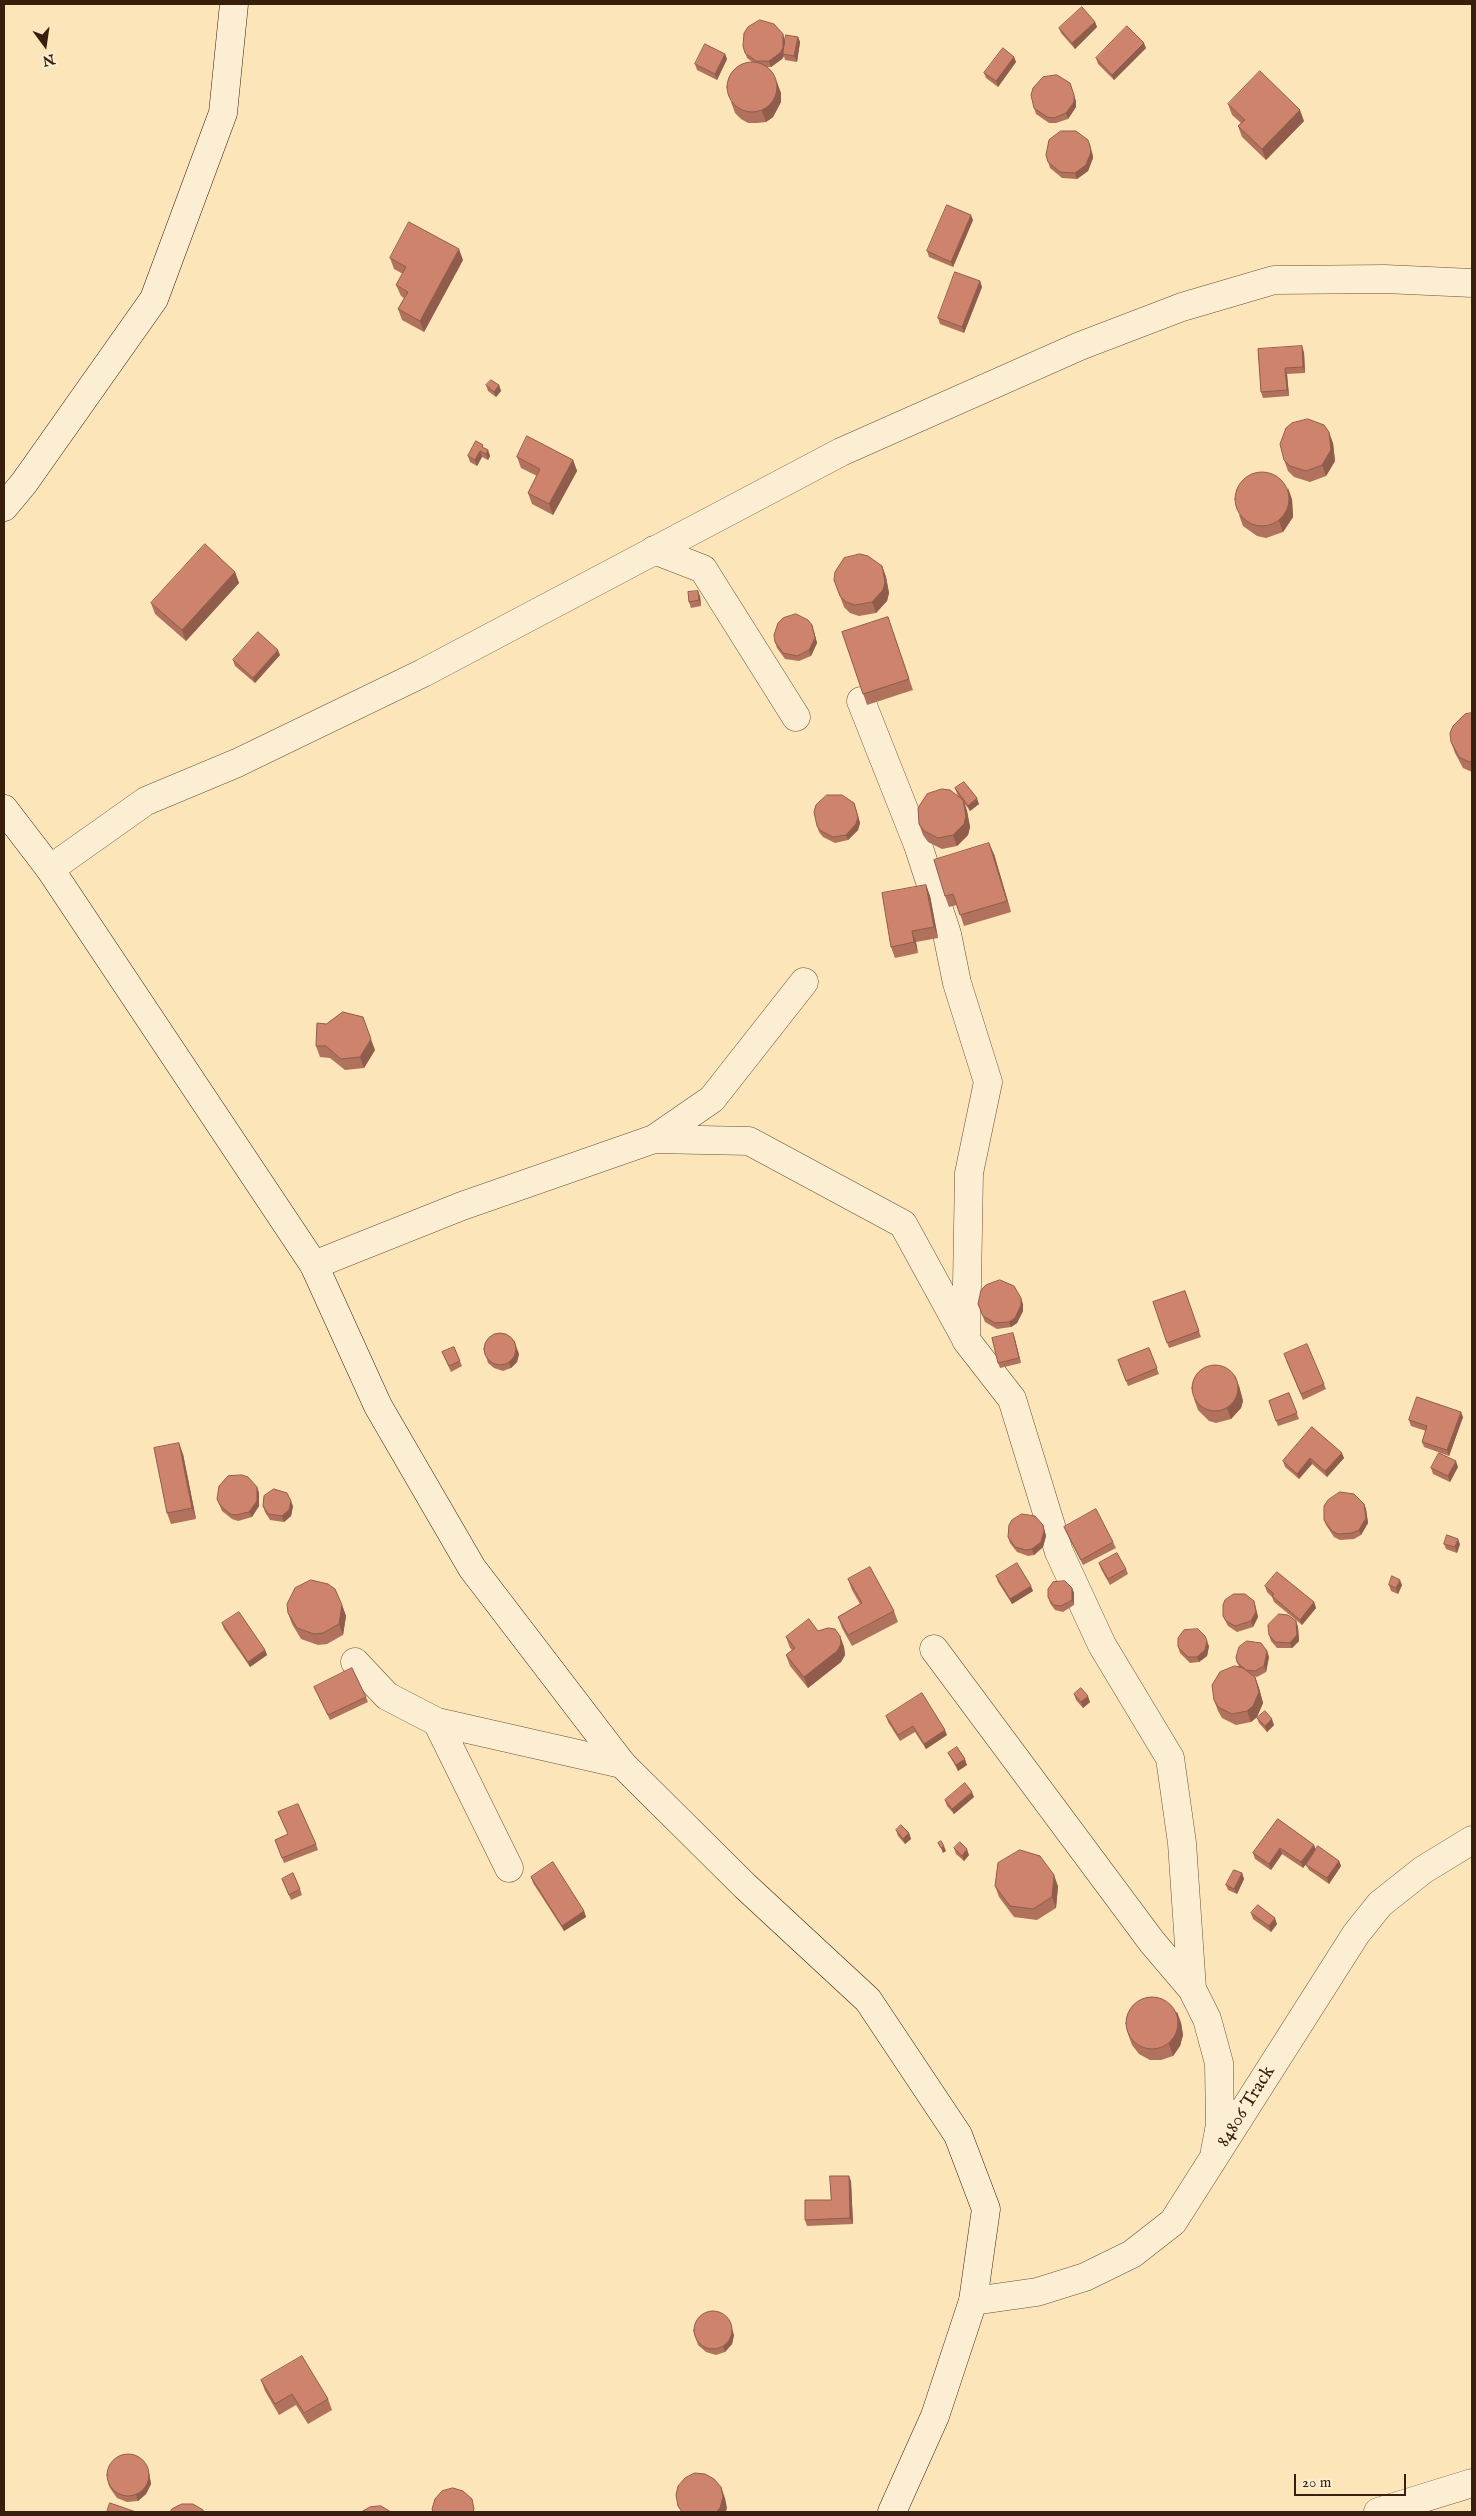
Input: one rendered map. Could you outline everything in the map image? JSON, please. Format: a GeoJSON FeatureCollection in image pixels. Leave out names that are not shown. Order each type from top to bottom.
{"type":"FeatureCollection","features":[{"type":"Feature","properties":{"kind":"street"},"geometry":{"type":"LineString","coordinates":[[4,507],[24,483],[154,299],[222,113],[234,4]]}},
{"type":"Feature","properties":{"kind":"street"},"geometry":{"type":"LineString","coordinates":[[50,869],[146,800],[237,763],[423,673],[841,452],[1080,346],[1182,308],[1274,280],[1385,279],[1472,283]]}},
{"type":"Feature","properties":{"kind":"street"},"geometry":{"type":"LineString","coordinates":[[654,550],[703,569],[796,718]]}},
{"type":"Feature","properties":{"kind":"street"},"geometry":{"type":"LineString","coordinates":[[861,701],[921,854],[947,934],[957,983],[988,1082],[969,1173],[966,1340]]}},
{"type":"Feature","properties":{"kind":"street"},"geometry":{"type":"LineString","coordinates":[[4,809],[50,869],[314,1265],[378,1406],[472,1568],[622,1764],[745,1886],[868,2000],[958,2135],[986,2209],[973,2301],[935,2416],[892,2512]]}},
{"type":"Feature","properties":{"kind":"street"},"geometry":{"type":"LineString","coordinates":[[314,1265],[462,1206],[654,1139],[712,1099],[804,982]]}},
{"type":"Feature","properties":{"kind":"street"},"geometry":{"type":"LineString","coordinates":[[654,1139],[750,1141],[903,1224],[966,1340],[1012,1399],[1059,1552],[1102,1645],[1170,1758],[1182,1843],[1192,1989]]}},
{"type":"Feature","properties":{"kind":"street"},"geometry":{"type":"LineString","coordinates":[[934,1648],[1152,1942],[1192,1989],[1206,2019],[1219,2063],[1219,2140],[1211,2164]]}},
{"type":"Feature","properties":{"kind":"street"},"geometry":{"type":"LineString","coordinates":[[355,1662],[387,1696],[437,1722],[622,1764]]}},
{"type":"Feature","properties":{"kind":"street"},"geometry":{"type":"LineString","coordinates":[[437,1722],[509,1868]]}},
{"type":"Feature","properties":{"kind":"street","name":"84806 Track"},"geometry":{"type":"LineString","coordinates":[[973,2301],[1037,2292],[1085,2277],[1132,2254],[1173,2222],[1356,1934],[1380,1904],[1423,1870],[1472,1840]]}},
{"type":"Feature","properties":{"kind":"street"},"geometry":{"type":"LineString","coordinates":[[1378,2512],[1472,2483]]}},
{"type":"Feature","properties":{"kind":"building"},"geometry":{"type":"Polygon","coordinates":[[[1082,7],[1095,22],[1072,43],[1059,28],[1082,7]]]}},
{"type":"Feature","properties":{"kind":"building"},"geometry":{"type":"Polygon","coordinates":[[[760,20],[774,24],[783,34],[783,48],[780,53],[769,61],[756,61],[745,53],[743,46],[744,33],[748,27],[760,20]]]}},
{"type":"Feature","properties":{"kind":"building"},"geometry":{"type":"Polygon","coordinates":[[[1127,26],[1144,43],[1112,75],[1096,58],[1127,26]]]}},
{"type":"Feature","properties":{"kind":"building"},"geometry":{"type":"Polygon","coordinates":[[[786,35],[798,37],[794,56],[783,54],[786,35]]]}},
{"type":"Feature","properties":{"kind":"building"},"geometry":{"type":"Polygon","coordinates":[[[705,44],[725,54],[715,74],[695,64],[705,44]]]}},
{"type":"Feature","properties":{"kind":"building"},"geometry":{"type":"Polygon","coordinates":[[[1003,48],[1014,57],[996,81],[984,73],[1003,48]]]}},
{"type":"Feature","properties":{"kind":"building"},"geometry":{"type":"Polygon","coordinates":[[[747,62],[757,62],[770,69],[777,82],[777,92],[770,105],[757,112],[747,112],[738,108],[731,101],[727,92],[727,82],[731,73],[738,66],[747,62]]]}},
{"type":"Feature","properties":{"kind":"building"},"geometry":{"type":"Polygon","coordinates":[[[1260,71],[1300,110],[1262,149],[1238,126],[1245,120],[1228,104],[1260,71]]]}},
{"type":"Feature","properties":{"kind":"building"},"geometry":{"type":"Polygon","coordinates":[[[1057,75],[1070,83],[1074,102],[1066,113],[1054,118],[1047,117],[1034,108],[1031,95],[1033,88],[1043,77],[1057,75]]]}},
{"type":"Feature","properties":{"kind":"building"},"geometry":{"type":"Polygon","coordinates":[[[1061,131],[1076,131],[1088,140],[1090,146],[1091,152],[1086,165],[1075,173],[1060,172],[1048,162],[1046,155],[1049,140],[1061,131]]]}},
{"type":"Feature","properties":{"kind":"building"},"geometry":{"type":"Polygon","coordinates":[[[947,205],[971,215],[951,262],[927,251],[947,205]]]}},
{"type":"Feature","properties":{"kind":"building"},"geometry":{"type":"Polygon","coordinates":[[[409,222],[459,249],[420,321],[398,309],[408,292],[396,285],[406,267],[390,258],[409,222]]]}},
{"type":"Feature","properties":{"kind":"building"},"geometry":{"type":"Polygon","coordinates":[[[955,272],[980,281],[962,327],[938,318],[955,272]]]}},
{"type":"Feature","properties":{"kind":"building"},"geometry":{"type":"Polygon","coordinates":[[[1302,346],[1303,367],[1285,368],[1287,390],[1261,392],[1258,349],[1302,346]]]}},
{"type":"Feature","properties":{"kind":"building"},"geometry":{"type":"Polygon","coordinates":[[[491,380],[499,385],[494,392],[486,385],[491,380]]]}},
{"type":"Feature","properties":{"kind":"building"},"geometry":{"type":"Polygon","coordinates":[[[1308,419],[1324,425],[1329,432],[1331,450],[1322,465],[1306,471],[1290,466],[1284,460],[1280,444],[1286,428],[1292,423],[1308,419]]]}},
{"type":"Feature","properties":{"kind":"building"},"geometry":{"type":"Polygon","coordinates":[[[527,436],[573,460],[549,504],[528,493],[540,469],[517,457],[527,436]]]}},
{"type":"Feature","properties":{"kind":"building"},"geometry":{"type":"Polygon","coordinates":[[[476,441],[488,450],[486,454],[480,451],[475,460],[468,456],[476,441]]]}},
{"type":"Feature","properties":{"kind":"building"},"geometry":{"type":"Polygon","coordinates":[[[1262,472],[1272,474],[1281,480],[1287,489],[1289,499],[1287,509],[1281,518],[1272,524],[1262,526],[1252,524],[1243,518],[1237,509],[1235,499],[1237,489],[1243,480],[1252,474],[1262,472]]]}},
{"type":"Feature","properties":{"kind":"building"},"geometry":{"type":"Polygon","coordinates":[[[205,544],[235,572],[182,630],[151,603],[205,544]]]}},
{"type":"Feature","properties":{"kind":"building"},"geometry":{"type":"Polygon","coordinates":[[[860,554],[868,556],[882,566],[885,582],[883,590],[872,602],[855,605],[846,602],[840,596],[834,580],[835,572],[844,558],[860,554]]]}},
{"type":"Feature","properties":{"kind":"building"},"geometry":{"type":"Polygon","coordinates":[[[698,591],[699,600],[689,602],[688,592],[698,591]]]}},
{"type":"Feature","properties":{"kind":"building"},"geometry":{"type":"Polygon","coordinates":[[[796,614],[808,620],[812,625],[815,638],[809,650],[797,656],[783,653],[775,642],[774,635],[778,623],[783,618],[796,614]]]}},
{"type":"Feature","properties":{"kind":"building"},"geometry":{"type":"Polygon","coordinates":[[[888,617],[909,679],[863,694],[842,632],[888,617]]]}},
{"type":"Feature","properties":{"kind":"building"},"geometry":{"type":"Polygon","coordinates":[[[258,632],[278,650],[253,678],[233,660],[258,632]]]}},
{"type":"Feature","properties":{"kind":"building"},"geometry":{"type":"Polygon","coordinates":[[[1472,713],[1472,762],[1459,757],[1451,742],[1450,733],[1453,726],[1465,714],[1472,713]]]}},
{"type":"Feature","properties":{"kind":"building"},"geometry":{"type":"Polygon","coordinates":[[[964,782],[977,798],[968,806],[955,788],[964,782]]]}},
{"type":"Feature","properties":{"kind":"building"},"geometry":{"type":"Polygon","coordinates":[[[942,789],[950,790],[963,800],[966,816],[964,824],[953,835],[938,838],[924,831],[919,824],[918,808],[927,794],[942,789]]]}},
{"type":"Feature","properties":{"kind":"building"},"geometry":{"type":"Polygon","coordinates":[[[827,795],[842,795],[854,803],[858,817],[856,824],[846,835],[833,837],[821,831],[817,826],[814,812],[816,805],[827,795]]]}},
{"type":"Feature","properties":{"kind":"building"},"geometry":{"type":"Polygon","coordinates":[[[989,843],[1007,901],[960,915],[953,894],[945,896],[934,860],[989,843]]]}},
{"type":"Feature","properties":{"kind":"building"},"geometry":{"type":"Polygon","coordinates":[[[926,885],[934,927],[912,931],[914,942],[891,947],[882,893],[926,885]]]}},
{"type":"Feature","properties":{"kind":"building"},"geometry":{"type":"Polygon","coordinates":[[[343,1012],[363,1017],[371,1039],[360,1057],[341,1059],[326,1046],[316,1046],[317,1023],[326,1024],[343,1012]]]}},
{"type":"Feature","properties":{"kind":"building"},"geometry":{"type":"Polygon","coordinates":[[[1000,1280],[1014,1286],[1021,1298],[1021,1305],[1015,1318],[1009,1322],[995,1323],[983,1316],[978,1304],[981,1290],[986,1285],[1000,1280]]]}},
{"type":"Feature","properties":{"kind":"building"},"geometry":{"type":"Polygon","coordinates":[[[1185,1291],[1199,1331],[1167,1343],[1153,1302],[1185,1291]]]}},
{"type":"Feature","properties":{"kind":"building"},"geometry":{"type":"Polygon","coordinates":[[[500,1333],[506,1334],[511,1338],[515,1343],[515,1355],[511,1360],[506,1364],[500,1365],[494,1364],[489,1360],[485,1355],[484,1349],[485,1343],[489,1338],[494,1334],[500,1333]]]}},
{"type":"Feature","properties":{"kind":"building"},"geometry":{"type":"Polygon","coordinates":[[[1013,1333],[1019,1358],[998,1363],[992,1338],[1013,1333]]]}},
{"type":"Feature","properties":{"kind":"building"},"geometry":{"type":"Polygon","coordinates":[[[1307,1344],[1324,1384],[1301,1394],[1284,1354],[1307,1344]]]}},
{"type":"Feature","properties":{"kind":"building"},"geometry":{"type":"Polygon","coordinates":[[[454,1347],[460,1361],[449,1366],[442,1352],[454,1347]]]}},
{"type":"Feature","properties":{"kind":"building"},"geometry":{"type":"Polygon","coordinates":[[[1149,1348],[1157,1368],[1126,1381],[1118,1360],[1149,1348]]]}},
{"type":"Feature","properties":{"kind":"building"},"geometry":{"type":"Polygon","coordinates":[[[1220,1365],[1232,1371],[1237,1379],[1237,1397],[1232,1405],[1224,1410],[1210,1411],[1198,1405],[1193,1397],[1192,1383],[1198,1371],[1206,1366],[1220,1365]]]}},
{"type":"Feature","properties":{"kind":"building"},"geometry":{"type":"Polygon","coordinates":[[[1289,1393],[1297,1413],[1276,1421],[1269,1401],[1289,1393]]]}},
{"type":"Feature","properties":{"kind":"building"},"geometry":{"type":"Polygon","coordinates":[[[1417,1397],[1461,1412],[1447,1450],[1422,1442],[1427,1426],[1409,1420],[1417,1397]]]}},
{"type":"Feature","properties":{"kind":"building"},"geometry":{"type":"Polygon","coordinates":[[[1312,1427],[1342,1453],[1325,1471],[1310,1458],[1297,1474],[1283,1461],[1312,1427]]]}},
{"type":"Feature","properties":{"kind":"building"},"geometry":{"type":"Polygon","coordinates":[[[179,1443],[192,1508],[167,1513],[154,1448],[179,1443]]]}},
{"type":"Feature","properties":{"kind":"building"},"geometry":{"type":"Polygon","coordinates":[[[1439,1453],[1456,1461],[1448,1476],[1431,1468],[1439,1453]]]}},
{"type":"Feature","properties":{"kind":"building"},"geometry":{"type":"Polygon","coordinates":[[[242,1475],[248,1477],[257,1487],[257,1501],[249,1512],[236,1515],[230,1514],[220,1505],[217,1499],[219,1486],[228,1476],[242,1475]]]}},
{"type":"Feature","properties":{"kind":"building"},"geometry":{"type":"Polygon","coordinates":[[[274,1489],[287,1493],[291,1501],[289,1510],[282,1516],[268,1514],[263,1506],[264,1496],[274,1489]]]}},
{"type":"Feature","properties":{"kind":"building"},"geometry":{"type":"Polygon","coordinates":[[[1340,1492],[1354,1494],[1364,1504],[1366,1518],[1359,1530],[1352,1533],[1338,1534],[1332,1531],[1324,1520],[1324,1506],[1328,1500],[1340,1492]]]}},
{"type":"Feature","properties":{"kind":"building"},"geometry":{"type":"Polygon","coordinates":[[[1096,1509],[1113,1542],[1081,1560],[1064,1527],[1096,1509]]]}},
{"type":"Feature","properties":{"kind":"building"},"geometry":{"type":"Polygon","coordinates":[[[1022,1514],[1035,1516],[1043,1525],[1044,1531],[1041,1542],[1032,1549],[1026,1550],[1015,1547],[1008,1537],[1009,1525],[1012,1520],[1022,1514]]]}},
{"type":"Feature","properties":{"kind":"building"},"geometry":{"type":"Polygon","coordinates":[[[1447,1535],[1458,1539],[1455,1547],[1444,1544],[1447,1535]]]}},
{"type":"Feature","properties":{"kind":"building"},"geometry":{"type":"Polygon","coordinates":[[[1117,1553],[1126,1569],[1108,1579],[1099,1563],[1117,1553]]]}},
{"type":"Feature","properties":{"kind":"building"},"geometry":{"type":"Polygon","coordinates":[[[1017,1563],[1031,1586],[1010,1599],[996,1576],[1017,1563]]]}},
{"type":"Feature","properties":{"kind":"building"},"geometry":{"type":"Polygon","coordinates":[[[870,1567],[894,1611],[848,1635],[838,1617],[862,1603],[848,1579],[870,1567]]]}},
{"type":"Feature","properties":{"kind":"building"},"geometry":{"type":"Polygon","coordinates":[[[1277,1572],[1314,1602],[1300,1620],[1272,1596],[1274,1594],[1265,1586],[1277,1572]]]}},
{"type":"Feature","properties":{"kind":"building"},"geometry":{"type":"Polygon","coordinates":[[[1392,1576],[1400,1580],[1396,1588],[1389,1585],[1392,1576]]]}},
{"type":"Feature","properties":{"kind":"building"},"geometry":{"type":"Polygon","coordinates":[[[311,1580],[328,1584],[335,1589],[342,1605],[339,1624],[323,1633],[314,1634],[297,1628],[288,1613],[287,1604],[295,1588],[311,1580]]]}},
{"type":"Feature","properties":{"kind":"building"},"geometry":{"type":"Polygon","coordinates":[[[1065,1581],[1072,1588],[1072,1600],[1061,1606],[1053,1605],[1048,1597],[1048,1589],[1053,1582],[1065,1581]]]}},
{"type":"Feature","properties":{"kind":"building"},"geometry":{"type":"Polygon","coordinates":[[[1234,1594],[1245,1594],[1254,1601],[1256,1612],[1251,1621],[1235,1626],[1226,1621],[1223,1616],[1225,1600],[1234,1594]]]}},
{"type":"Feature","properties":{"kind":"building"},"geometry":{"type":"Polygon","coordinates":[[[239,1612],[265,1650],[248,1662],[222,1623],[239,1612]]]}},
{"type":"Feature","properties":{"kind":"building"},"geometry":{"type":"Polygon","coordinates":[[[1279,1614],[1288,1615],[1296,1621],[1297,1635],[1290,1643],[1275,1642],[1269,1635],[1268,1625],[1279,1614]]]}},
{"type":"Feature","properties":{"kind":"building"},"geometry":{"type":"Polygon","coordinates":[[[809,1619],[818,1631],[828,1628],[835,1629],[840,1636],[841,1644],[837,1651],[804,1677],[786,1655],[795,1648],[786,1637],[809,1619]]]}},
{"type":"Feature","properties":{"kind":"building"},"geometry":{"type":"Polygon","coordinates":[[[1198,1629],[1207,1641],[1205,1650],[1197,1657],[1188,1657],[1178,1647],[1178,1638],[1184,1630],[1198,1629]]]}},
{"type":"Feature","properties":{"kind":"building"},"geometry":{"type":"Polygon","coordinates":[[[1247,1641],[1261,1643],[1267,1651],[1264,1666],[1255,1671],[1246,1670],[1237,1662],[1236,1657],[1239,1647],[1247,1641]]]}},
{"type":"Feature","properties":{"kind":"building"},"geometry":{"type":"Polygon","coordinates":[[[1235,1666],[1243,1668],[1255,1677],[1259,1692],[1253,1706],[1247,1711],[1232,1714],[1218,1707],[1214,1700],[1212,1685],[1220,1672],[1235,1666]]]}},
{"type":"Feature","properties":{"kind":"building"},"geometry":{"type":"Polygon","coordinates":[[[352,1668],[366,1697],[328,1715],[314,1687],[352,1668]]]}},
{"type":"Feature","properties":{"kind":"building"},"geometry":{"type":"Polygon","coordinates":[[[1081,1688],[1088,1696],[1081,1702],[1074,1694],[1081,1688]]]}},
{"type":"Feature","properties":{"kind":"building"},"geometry":{"type":"Polygon","coordinates":[[[922,1693],[945,1730],[924,1744],[913,1726],[898,1735],[886,1716],[922,1693]]]}},
{"type":"Feature","properties":{"kind":"building"},"geometry":{"type":"Polygon","coordinates":[[[1265,1711],[1272,1719],[1265,1726],[1257,1718],[1265,1711]]]}},
{"type":"Feature","properties":{"kind":"building"},"geometry":{"type":"Polygon","coordinates":[[[957,1747],[965,1759],[956,1765],[948,1753],[957,1747]]]}},
{"type":"Feature","properties":{"kind":"building"},"geometry":{"type":"Polygon","coordinates":[[[965,1783],[972,1792],[952,1809],[945,1800],[965,1783]]]}},
{"type":"Feature","properties":{"kind":"building"},"geometry":{"type":"Polygon","coordinates":[[[298,1804],[316,1844],[282,1858],[275,1840],[288,1834],[278,1812],[298,1804]]]}},
{"type":"Feature","properties":{"kind":"building"},"geometry":{"type":"Polygon","coordinates":[[[1278,1819],[1314,1845],[1301,1862],[1280,1848],[1269,1864],[1253,1853],[1278,1819]]]}},
{"type":"Feature","properties":{"kind":"building"},"geometry":{"type":"Polygon","coordinates":[[[901,1825],[909,1833],[903,1839],[896,1830],[901,1825]]]}},
{"type":"Feature","properties":{"kind":"building"},"geometry":{"type":"Polygon","coordinates":[[[941,1841],[944,1846],[941,1848],[938,1843],[941,1841]]]}},
{"type":"Feature","properties":{"kind":"building"},"geometry":{"type":"Polygon","coordinates":[[[960,1842],[967,1849],[962,1856],[954,1848],[960,1842]]]}},
{"type":"Feature","properties":{"kind":"building"},"geometry":{"type":"Polygon","coordinates":[[[1318,1846],[1339,1861],[1327,1878],[1306,1865],[1318,1846]]]}},
{"type":"Feature","properties":{"kind":"building"},"geometry":{"type":"Polygon","coordinates":[[[1020,1850],[1040,1856],[1054,1875],[1052,1897],[1033,1909],[1010,1906],[995,1886],[998,1863],[1020,1850]]]}},
{"type":"Feature","properties":{"kind":"building"},"geometry":{"type":"Polygon","coordinates":[[[553,1862],[584,1911],[562,1926],[531,1877],[553,1862]]]}},
{"type":"Feature","properties":{"kind":"building"},"geometry":{"type":"Polygon","coordinates":[[[1234,1870],[1242,1873],[1234,1889],[1226,1885],[1234,1870]]]}},
{"type":"Feature","properties":{"kind":"building"},"geometry":{"type":"Polygon","coordinates":[[[293,1873],[300,1889],[289,1895],[282,1879],[293,1873]]]}},
{"type":"Feature","properties":{"kind":"building"},"geometry":{"type":"Polygon","coordinates":[[[1258,1905],[1275,1918],[1269,1926],[1251,1913],[1258,1905]]]}},
{"type":"Feature","properties":{"kind":"building"},"geometry":{"type":"Polygon","coordinates":[[[1147,1997],[1157,1997],[1171,2004],[1178,2018],[1178,2028],[1171,2042],[1157,2049],[1147,2049],[1137,2045],[1130,2038],[1126,2028],[1126,2018],[1130,2008],[1137,2001],[1147,1997]]]}},
{"type":"Feature","properties":{"kind":"building"},"geometry":{"type":"Polygon","coordinates":[[[830,2176],[849,2176],[850,2218],[805,2220],[805,2200],[831,2200],[830,2176]]]}},
{"type":"Feature","properties":{"kind":"building"},"geometry":{"type":"Polygon","coordinates":[[[713,2311],[726,2317],[732,2330],[726,2343],[713,2349],[700,2343],[694,2330],[700,2317],[713,2311]]]}},
{"type":"Feature","properties":{"kind":"building"},"geometry":{"type":"Polygon","coordinates":[[[302,2356],[328,2399],[304,2413],[292,2394],[275,2404],[261,2380],[302,2356]]]}},
{"type":"Feature","properties":{"kind":"building"},"geometry":{"type":"Polygon","coordinates":[[[128,2454],[143,2460],[149,2475],[143,2490],[128,2496],[113,2490],[107,2475],[113,2460],[128,2454]]]}},
{"type":"Feature","properties":{"kind":"building"},"geometry":{"type":"Polygon","coordinates":[[[695,2473],[705,2474],[714,2479],[721,2487],[723,2497],[720,2508],[716,2512],[682,2512],[678,2506],[676,2495],[678,2486],[685,2478],[695,2473]]]}},
{"type":"Feature","properties":{"kind":"building"},"geometry":{"type":"Polygon","coordinates":[[[453,2488],[463,2491],[472,2499],[473,2512],[433,2512],[435,2499],[442,2491],[453,2488]]]}},
{"type":"Feature","properties":{"kind":"building"},"geometry":{"type":"Polygon","coordinates":[[[110,2503],[136,2512],[107,2512],[110,2503]]]}},
{"type":"Feature","properties":{"kind":"building"},"geometry":{"type":"Polygon","coordinates":[[[182,2504],[193,2504],[204,2512],[170,2512],[182,2504]]]}},
{"type":"Feature","properties":{"kind":"building"},"geometry":{"type":"Polygon","coordinates":[[[381,2506],[391,2512],[361,2512],[370,2507],[381,2506]]]}}]}
